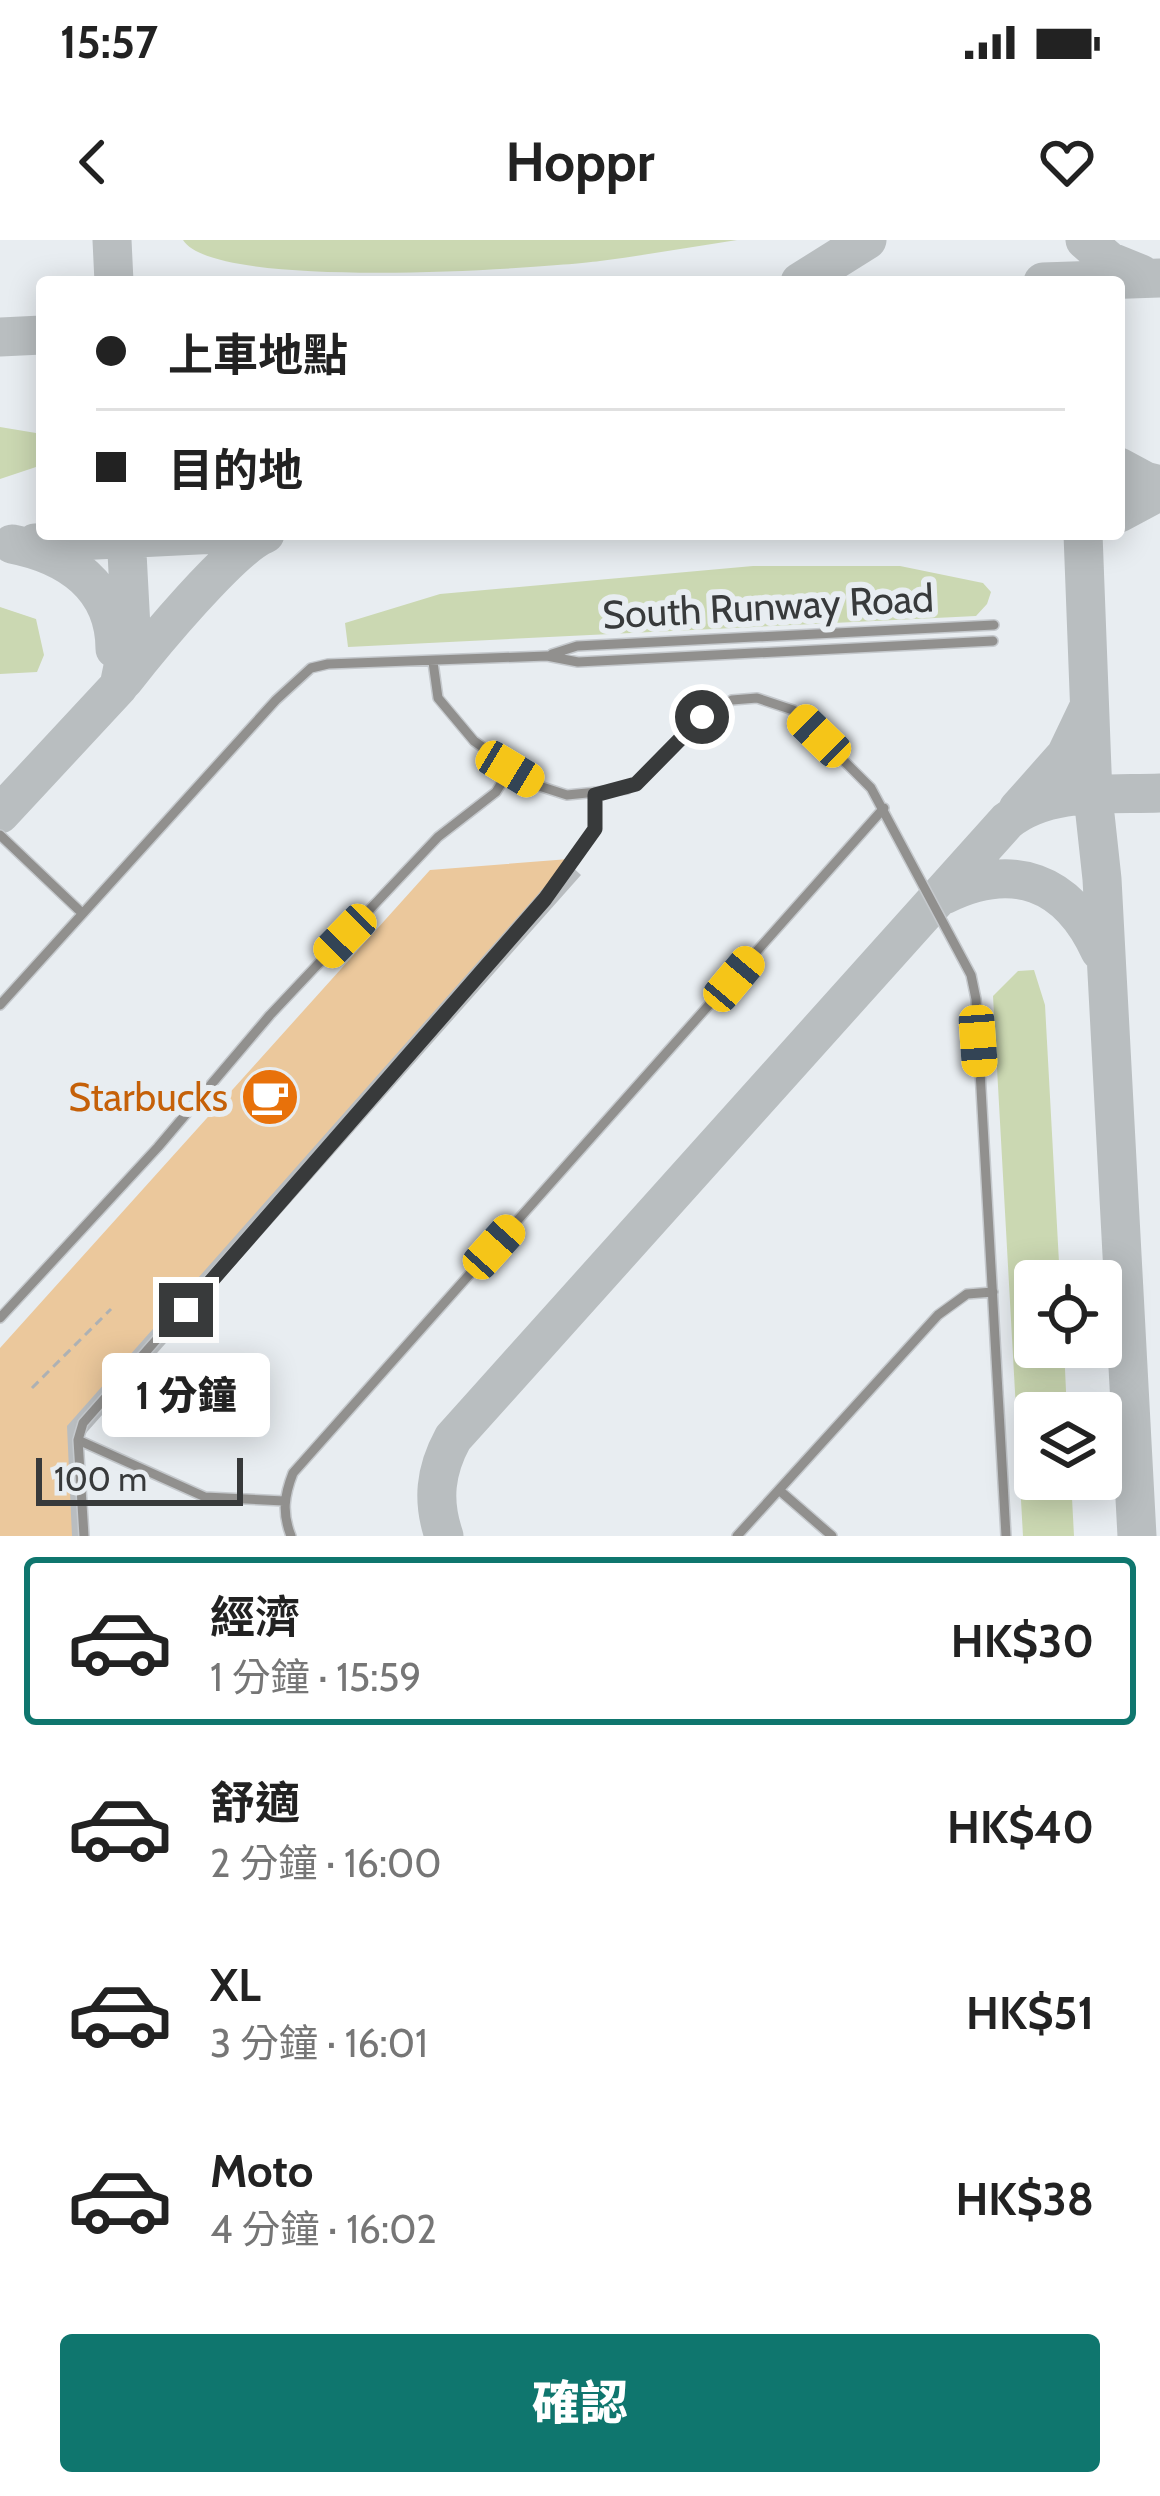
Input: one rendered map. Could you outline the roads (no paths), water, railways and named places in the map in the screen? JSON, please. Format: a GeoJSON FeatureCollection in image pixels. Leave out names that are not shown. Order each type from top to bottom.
{"type":"FeatureCollection","features":[{"type":"Feature","properties":{"kind":"lane","name":"South Runway Road"},"geometry":{"type":"LineString","coordinates":[[547,656],[577,646],[994,625]]}},
{"type":"Feature","properties":{"kind":"lane","name":"South Runway Road"},"geometry":{"type":"LineString","coordinates":[[0,1005],[276,700],[311,668],[547,656],[578,662],[992,641]]}},
{"type":"Feature","properties":{"kind":"lane"},"geometry":{"type":"LineString","coordinates":[[433,662],[438,698],[474,741],[510,769],[551,791],[595,795],[636,784],[687,730],[732,700],[758,698],[793,710],[872,788],[970,975],[976,999],[1006,1536]]}},
{"type":"Feature","properties":{"kind":"lane"},"geometry":{"type":"LineString","coordinates":[[0,1318],[158,1147],[270,1015],[438,837],[496,792],[510,769]]}},
{"type":"Feature","properties":{"kind":"lane"},"geometry":{"type":"LineString","coordinates":[[85,1536],[78,1440],[83,1423],[228,1264],[545,899],[595,829],[595,795]]}},
{"type":"Feature","properties":{"kind":"lane"},"geometry":{"type":"LineString","coordinates":[[291,1536],[284,1502],[293,1473],[884,808]]}},
{"type":"Feature","properties":{"kind":"lane"},"geometry":{"type":"LineString","coordinates":[[0,835],[82,913]]}},
{"type":"Feature","properties":{"kind":"lane"},"geometry":{"type":"LineString","coordinates":[[737,1536],[938,1315],[968,1294],[993,1292]]}},
{"type":"Feature","properties":{"kind":"lane"},"geometry":{"type":"LineString","coordinates":[[78,1440],[205,1497],[284,1502]]}},
{"type":"Feature","properties":{"kind":"lane"},"geometry":{"type":"LineString","coordinates":[[779,1490],[832,1536]]}},
{"type":"Feature","properties":{"kind":"place","name":"Starbucks"},"geometry":{"type":"Point","coordinates":[270,1097]}}]}
